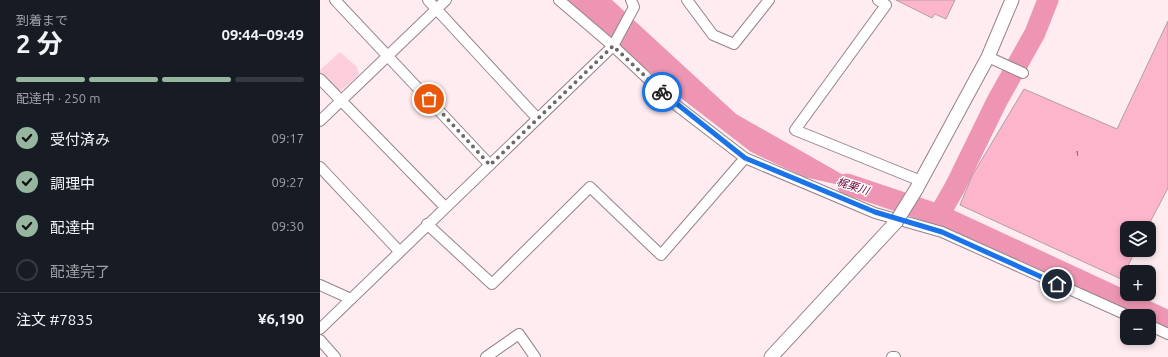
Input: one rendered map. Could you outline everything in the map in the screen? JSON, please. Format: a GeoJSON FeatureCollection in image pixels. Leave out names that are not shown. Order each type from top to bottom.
{"type":"FeatureCollection","features":[{"type":"Feature","properties":{"kind":"street"},"geometry":{"type":"LineString","coordinates":[[335,0],[490,165]]}},
{"type":"Feature","properties":{"kind":"street"},"geometry":{"type":"LineString","coordinates":[[428,0],[537,118]]}},
{"type":"Feature","properties":{"kind":"street"},"geometry":{"type":"LineString","coordinates":[[320,121],[446,0]]}},
{"type":"Feature","properties":{"kind":"street"},"geometry":{"type":"LineString","coordinates":[[559,0],[613,46],[676,104],[745,158],[875,212],[942,232],[1120,312]]}},
{"type":"Feature","properties":{"kind":"street"},"geometry":{"type":"LineString","coordinates":[[687,0],[713,35],[734,44],[769,0]]}},
{"type":"Feature","properties":{"kind":"street"},"geometry":{"type":"LineString","coordinates":[[878,0],[886,5],[795,130],[919,185]]}},
{"type":"Feature","properties":{"kind":"street"},"geometry":{"type":"LineString","coordinates":[[771,357],[896,222],[919,185],[988,57],[1012,0]]}},
{"type":"Feature","properties":{"kind":"street"},"geometry":{"type":"LineString","coordinates":[[320,329],[537,118],[577,83],[613,46],[633,3]]}},
{"type":"Feature","properties":{"kind":"street"},"geometry":{"type":"LineString","coordinates":[[988,57],[1023,73]]}},
{"type":"Feature","properties":{"kind":"street"},"geometry":{"type":"LineString","coordinates":[[320,79],[445,207]]}},
{"type":"Feature","properties":{"kind":"street"},"geometry":{"type":"LineString","coordinates":[[427,224],[492,284],[590,187],[662,255],[745,158]]}},
{"type":"Feature","properties":{"kind":"street"},"geometry":{"type":"LineString","coordinates":[[320,167],[400,251]]}},
{"type":"Feature","properties":{"kind":"street"},"geometry":{"type":"LineString","coordinates":[[320,285],[351,300]]}},
{"type":"Feature","properties":{"kind":"street"},"geometry":{"type":"LineString","coordinates":[[1156,328],[1168,334]]}},
{"type":"Feature","properties":{"kind":"street"},"geometry":{"type":"LineString","coordinates":[[486,357],[519,334],[536,357]]}},
{"type":"Feature","properties":{"kind":"street"},"geometry":{"type":"LineString","coordinates":[[320,340],[335,357]]}},
{"type":"Feature","properties":{"kind":"shaded area"},"geometry":{"type":"Polygon","coordinates":[[[340,52],[357,67],[359,75],[338,93],[320,78],[320,70],[340,52]]]}},
{"type":"Feature","properties":{"kind":"water"},"geometry":{"type":"Polygon","coordinates":[[[564,0],[612,0],[736,114],[875,193],[804,177],[751,152],[681,98],[564,0]]]}},
{"type":"Feature","properties":{"kind":"building"},"geometry":{"type":"Polygon","coordinates":[[[896,0],[955,0],[946,19],[935,14],[932,18],[896,0]]]}},
{"type":"Feature","properties":{"kind":"building"},"geometry":{"type":"Polygon","coordinates":[[[1168,21],[1168,188],[1151,221],[1120,221],[1120,257],[1132,257],[1128,265],[1120,265],[1120,279],[960,205],[972,176],[1024,89],[1117,129],[1168,21]]]}},
{"type":"Feature","properties":{"kind":"waterway","name":"梶栗川"},"geometry":{"type":"LineString","coordinates":[[939,215],[955,187],[997,101],[1035,33],[1048,0]]}},
{"type":"Feature","properties":{"kind":"waterway"},"geometry":{"type":"LineString","coordinates":[[847,184],[939,215],[1168,321]]}},
{"type":"Feature","properties":{"kind":"way so far"},"geometry":{"type":"LineString","coordinates":[[429,99],[490,165],[537,118],[577,83],[613,46],[662,92]]}},
{"type":"Feature","properties":{"kind":"route"},"geometry":{"type":"LineString","coordinates":[[662,92],[745,158],[809,186],[875,212],[942,232],[1057,284]]}}]}
